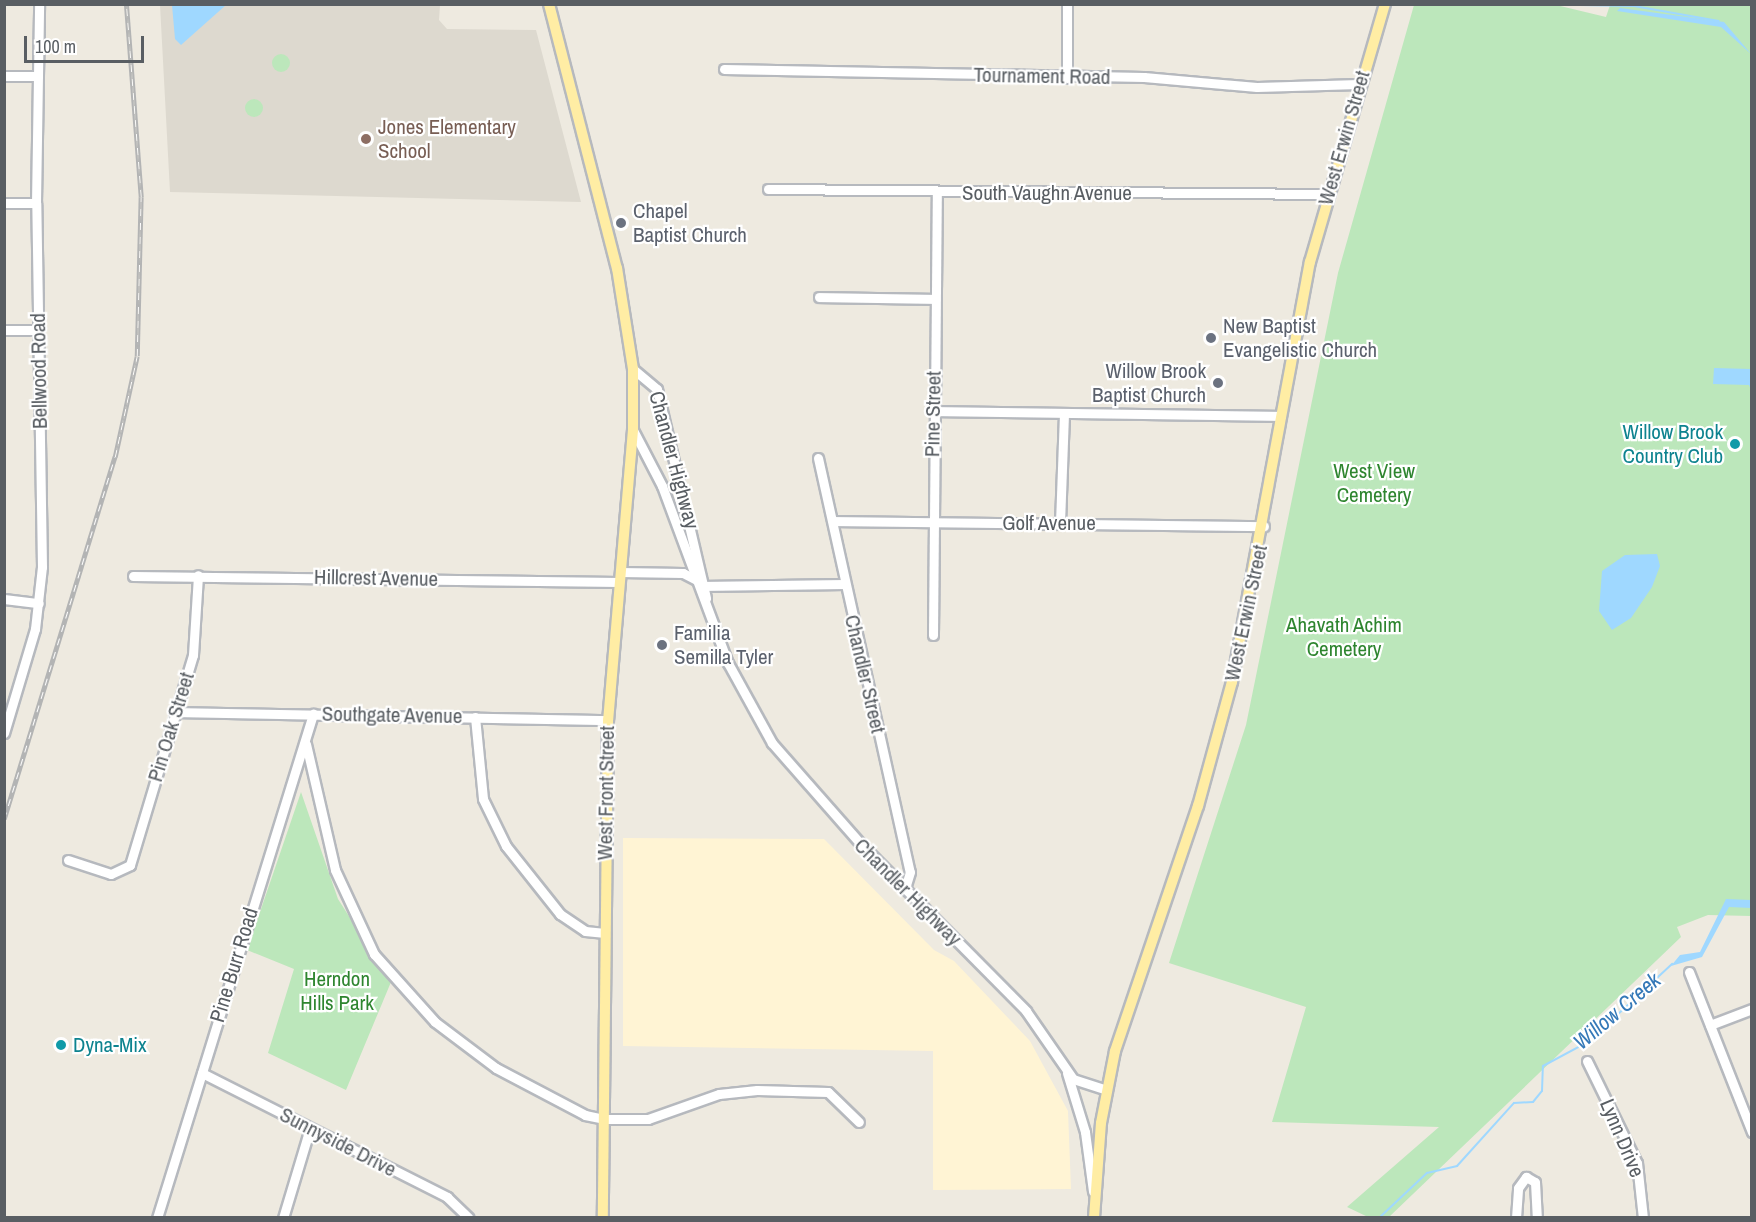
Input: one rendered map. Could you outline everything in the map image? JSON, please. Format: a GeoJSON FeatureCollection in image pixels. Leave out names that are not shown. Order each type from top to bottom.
{"type":"FeatureCollection","features":[{"type":"Feature","properties":{"kind":"main road","name":"Chandler Highway"},"geometry":{"type":"LineString","coordinates":[[549,4],[621,285],[633,369]]}},
{"type":"Feature","properties":{"kind":"main road","name":"West Erwin Street"},"geometry":{"type":"LineString","coordinates":[[1094,1218],[1106,1090],[1126,1011],[1211,761],[1264,526],[1281,416],[1327,194],[1385,4]]}},
{"type":"Feature","properties":{"kind":"main road","name":"West Front Street"},"geometry":{"type":"LineString","coordinates":[[603,1218],[608,720],[633,430],[633,369]]}},
{"type":"Feature","properties":{"kind":"street","name":"Bellwood Road"},"geometry":{"type":"LineString","coordinates":[[4,733],[39,603],[36,203],[39,4]]}},
{"type":"Feature","properties":{"kind":"street"},"geometry":{"type":"LineString","coordinates":[[1067,4],[1067,78]]}},
{"type":"Feature","properties":{"kind":"street","name":"Tournament Road"},"geometry":{"type":"LineString","coordinates":[[724,69],[1067,78],[1144,77],[1257,87],[1359,84]]}},
{"type":"Feature","properties":{"kind":"street"},"geometry":{"type":"LineString","coordinates":[[4,76],[38,76]]}},
{"type":"Feature","properties":{"kind":"street","name":"South Vaughn Avenue"},"geometry":{"type":"LineString","coordinates":[[768,189],[1327,194]]}},
{"type":"Feature","properties":{"kind":"street","name":"Pine Street"},"geometry":{"type":"LineString","coordinates":[[933,635],[930,522],[937,192]]}},
{"type":"Feature","properties":{"kind":"street"},"geometry":{"type":"LineString","coordinates":[[4,203],[36,203]]}},
{"type":"Feature","properties":{"kind":"street"},"geometry":{"type":"LineString","coordinates":[[819,297],[934,299]]}},
{"type":"Feature","properties":{"kind":"street"},"geometry":{"type":"LineString","coordinates":[[4,330],[38,330]]}},
{"type":"Feature","properties":{"kind":"street","name":"Chandler Highway"},"geometry":{"type":"LineString","coordinates":[[633,369],[657,389],[700,586],[708,612],[735,679],[772,743],[905,888],[1026,1011],[1066,1071],[1079,1082],[1106,1090]]}},
{"type":"Feature","properties":{"kind":"street"},"geometry":{"type":"LineString","coordinates":[[934,411],[1281,416]]}},
{"type":"Feature","properties":{"kind":"street"},"geometry":{"type":"LineString","coordinates":[[1060,523],[1064,412]]}},
{"type":"Feature","properties":{"kind":"street","name":"Chandler Highway"},"geometry":{"type":"LineString","coordinates":[[633,430],[662,486],[693,577]]}},
{"type":"Feature","properties":{"kind":"street","name":"Chandler Street"},"geometry":{"type":"LineString","coordinates":[[818,458],[834,521],[845,584],[910,872],[905,888]]}},
{"type":"Feature","properties":{"kind":"street","name":"Golf Avenue"},"geometry":{"type":"LineString","coordinates":[[834,521],[1264,526]]}},
{"type":"Feature","properties":{"kind":"street","name":"Pin Oak Street"},"geometry":{"type":"LineString","coordinates":[[68,860],[122,873],[130,865],[197,639],[198,575]]}},
{"type":"Feature","properties":{"kind":"street","name":"Hillcrest Avenue"},"geometry":{"type":"LineString","coordinates":[[133,576],[693,577]]}},
{"type":"Feature","properties":{"kind":"street"},"geometry":{"type":"LineString","coordinates":[[693,577],[700,586],[845,584]]}},
{"type":"Feature","properties":{"kind":"street"},"geometry":{"type":"LineString","coordinates":[[4,599],[39,603]]}},
{"type":"Feature","properties":{"kind":"street","name":"Southgate Avenue"},"geometry":{"type":"LineString","coordinates":[[177,712],[608,720]]}},
{"type":"Feature","properties":{"kind":"street","name":"Pine Burr Road"},"geometry":{"type":"LineString","coordinates":[[157,1218],[306,744],[313,714]]}},
{"type":"Feature","properties":{"kind":"street"},"geometry":{"type":"LineString","coordinates":[[475,717],[483,799],[506,846],[560,914],[585,932],[605,933]]}},
{"type":"Feature","properties":{"kind":"street"},"geometry":{"type":"LineString","coordinates":[[306,744],[335,870],[374,954],[435,1022],[517,1081],[604,1119],[648,1119],[719,1094],[757,1090],[828,1092],[859,1122]]}},
{"type":"Feature","properties":{"kind":"street"},"geometry":{"type":"LineString","coordinates":[[1689,972],[1751,1130]]}},
{"type":"Feature","properties":{"kind":"street"},"geometry":{"type":"LineString","coordinates":[[1710,1025],[1752,1009]]}},
{"type":"Feature","properties":{"kind":"street","name":"Lynn Drive"},"geometry":{"type":"LineString","coordinates":[[1587,1061],[1640,1169],[1642,1218]]}},
{"type":"Feature","properties":{"kind":"street","name":"Chandler Highway"},"geometry":{"type":"LineString","coordinates":[[1066,1071],[1085,1132],[1095,1202]]}},
{"type":"Feature","properties":{"kind":"street","name":"Sunnyside Drive"},"geometry":{"type":"LineString","coordinates":[[202,1073],[447,1197],[469,1218]]}},
{"type":"Feature","properties":{"kind":"street"},"geometry":{"type":"LineString","coordinates":[[284,1218],[310,1128]]}},
{"type":"Feature","properties":{"kind":"street"},"geometry":{"type":"LineString","coordinates":[[1516,1218],[1518,1188],[1526,1177],[1535,1182],[1537,1218]]}},
{"type":"Feature","properties":{"kind":"shaded area","name":"Jones Elementary School"},"geometry":{"type":"Polygon","coordinates":[[[160,5],[440,5],[439,20],[447,29],[536,30],[581,202],[170,192],[160,5]]]}},
{"type":"Feature","properties":{"kind":"shaded area"},"geometry":{"type":"Polygon","coordinates":[[[623,838],[824,839],[934,950],[954,961],[1030,1041],[1068,1111],[1071,1189],[933,1190],[933,1051],[623,1046],[623,838]]]}},
{"type":"Feature","properties":{"kind":"green space","name":"Willow Brook Country Club"},"geometry":{"type":"Polygon","coordinates":[[[1414,5],[1556,5],[1606,17],[1610,5],[1751,5],[1751,916],[1708,915],[1677,927],[1681,937],[1389,1217],[1368,1217],[1347,1207],[1439,1127],[1272,1122],[1306,1007],[1169,963],[1246,725],[1338,273],[1414,5]]]}},
{"type":"Feature","properties":{"kind":"green space"},"geometry":{"type":"Polygon","coordinates":[[[281,54],[287,57],[290,63],[287,69],[281,72],[275,69],[272,63],[275,57],[281,54]]]}},
{"type":"Feature","properties":{"kind":"green space"},"geometry":{"type":"Polygon","coordinates":[[[250,99],[258,99],[263,104],[261,115],[250,117],[245,112],[245,104],[250,99]]]}},
{"type":"Feature","properties":{"kind":"green space","name":"Herndon Hills Park"},"geometry":{"type":"Polygon","coordinates":[[[301,792],[338,899],[391,982],[346,1090],[268,1053],[294,969],[247,950],[301,792]]]}},
{"type":"Feature","properties":{"kind":"water"},"geometry":{"type":"Polygon","coordinates":[[[172,4],[226,5],[181,45],[175,39],[172,4]]]}},
{"type":"Feature","properties":{"kind":"water"},"geometry":{"type":"Polygon","coordinates":[[[1620,8],[1724,22],[1751,54],[1721,27],[1617,11],[1620,8]]]}},
{"type":"Feature","properties":{"kind":"water"},"geometry":{"type":"Polygon","coordinates":[[[1714,368],[1751,369],[1751,390],[1749,385],[1713,384],[1714,368]]]}},
{"type":"Feature","properties":{"kind":"water"},"geometry":{"type":"Polygon","coordinates":[[[1657,554],[1660,566],[1652,587],[1631,618],[1612,630],[1599,611],[1602,571],[1625,555],[1657,554]]]}},
{"type":"Feature","properties":{"kind":"water"},"geometry":{"type":"Polygon","coordinates":[[[1726,899],[1751,900],[1751,908],[1729,907],[1702,957],[1671,966],[1680,955],[1700,952],[1726,899]]]}},
{"type":"Feature","properties":{"kind":"waterway"},"geometry":{"type":"LineString","coordinates":[[1526,4],[1634,6],[1719,21]]}},
{"type":"Feature","properties":{"kind":"waterway","name":"Willow Creek"},"geometry":{"type":"LineString","coordinates":[[1379,1218],[1427,1173],[1457,1166],[1514,1103],[1533,1102],[1542,1091],[1543,1066],[1588,1042],[1672,964]]}},
{"type":"Feature","properties":{"kind":"railway"},"geometry":{"type":"LineString","coordinates":[[4,819],[115,457],[137,356],[141,197],[126,4]]}},
{"type":"Feature","properties":{"kind":"place","name":"Jones Elementary School"},"geometry":{"type":"Point","coordinates":[366,139]}},
{"type":"Feature","properties":{"kind":"place","name":"Chapel Baptist Church"},"geometry":{"type":"Point","coordinates":[621,223]}},
{"type":"Feature","properties":{"kind":"place","name":"New Baptist Evangelistic Church"},"geometry":{"type":"Point","coordinates":[1211,338]}},
{"type":"Feature","properties":{"kind":"place","name":"Willow Brook Baptist Church"},"geometry":{"type":"Point","coordinates":[1218,383]}},
{"type":"Feature","properties":{"kind":"place","name":"Willow Brook Country Club"},"geometry":{"type":"Point","coordinates":[1735,444]}},
{"type":"Feature","properties":{"kind":"place","name":"Familia Semilla Tyler"},"geometry":{"type":"Point","coordinates":[662,645]}},
{"type":"Feature","properties":{"kind":"place","name":"Dyna-Mix"},"geometry":{"type":"Point","coordinates":[61,1045]}},
{"type":"Feature","properties":{"kind":"park label","name":"West View Cemetery"},"geometry":{"type":"Point","coordinates":[1374,483]}},
{"type":"Feature","properties":{"kind":"park label","name":"Ahavath Achim Cemetery"},"geometry":{"type":"Point","coordinates":[1344,637]}}]}
